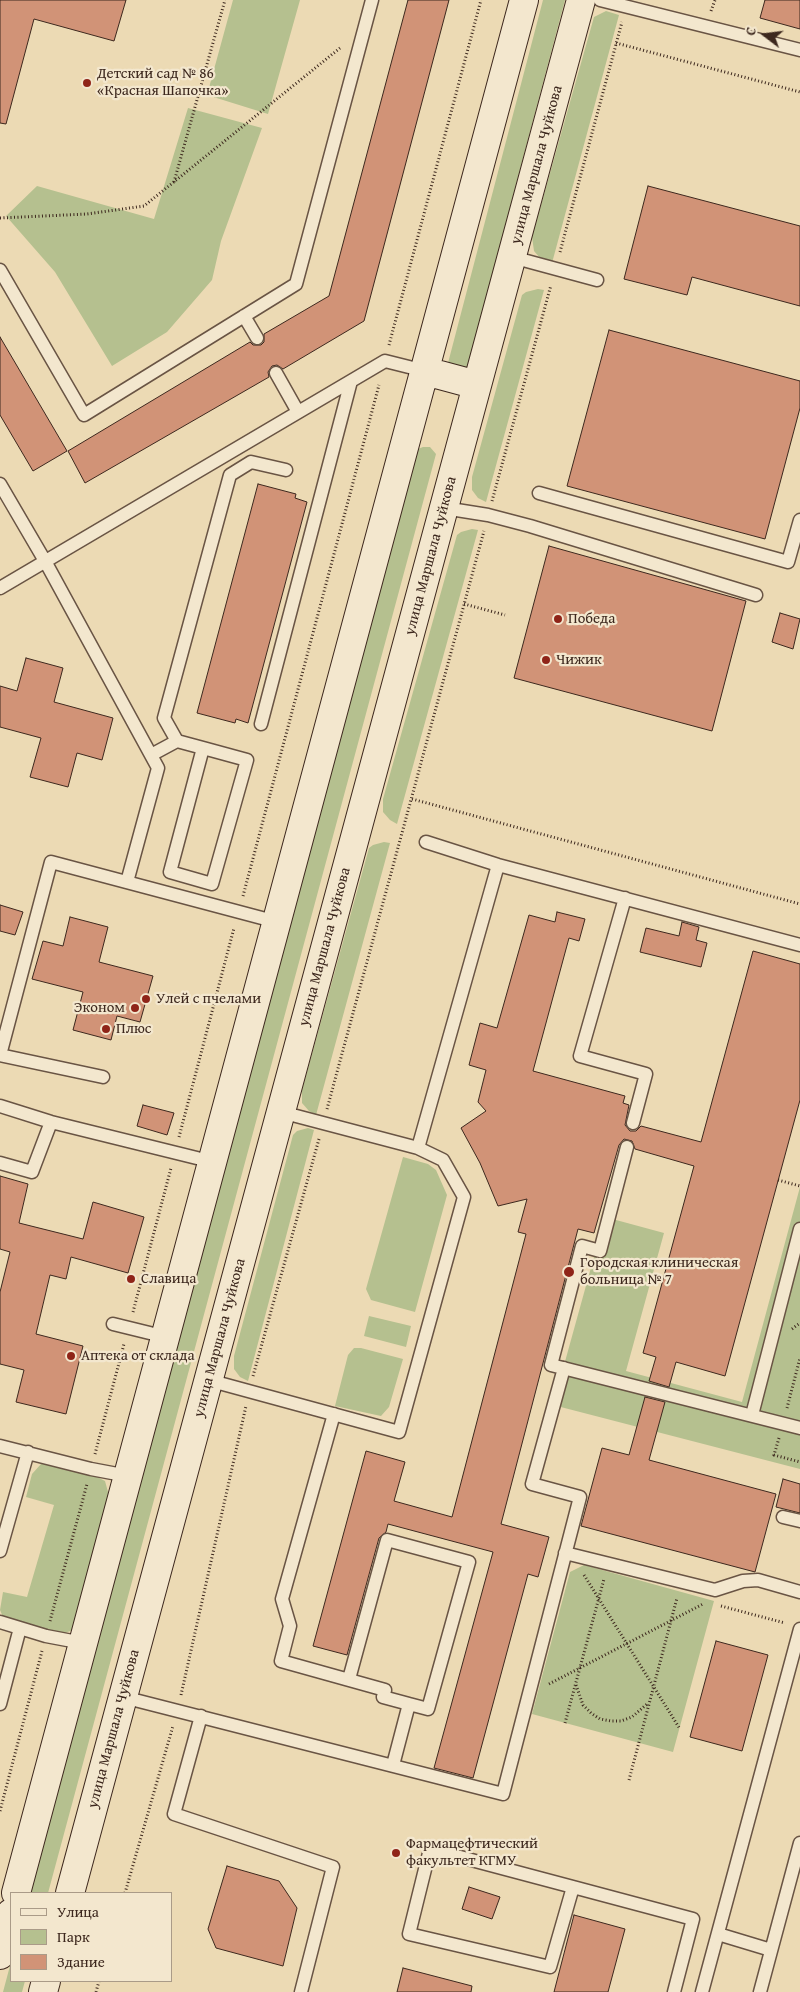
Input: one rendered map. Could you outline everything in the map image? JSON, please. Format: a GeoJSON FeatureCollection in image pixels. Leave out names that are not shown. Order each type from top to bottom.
{"type":"FeatureCollection","features":[{"type":"Feature","properties":{"kind":"main road"},"geometry":{"type":"LineString","coordinates":[[16,1892],[524,0]]}},
{"type":"Feature","properties":{"kind":"main road","name":"улица Маршала Чуйкова"},"geometry":{"type":"LineString","coordinates":[[70,1892],[581,0]]}},
{"type":"Feature","properties":{"kind":"main road"},"geometry":{"type":"LineString","coordinates":[[425,371],[477,386]]}},
{"type":"Feature","properties":{"kind":"main road"},"geometry":{"type":"LineString","coordinates":[[0,1955],[10,1917]]}},
{"type":"Feature","properties":{"kind":"lane"},"geometry":{"type":"LineString","coordinates":[[0,270],[84,415],[296,284],[372,0]]}},
{"type":"Feature","properties":{"kind":"lane"},"geometry":{"type":"LineString","coordinates":[[600,0],[800,50]]}},
{"type":"Feature","properties":{"kind":"lane"},"geometry":{"type":"LineString","coordinates":[[512,257],[596,280]]}},
{"type":"Feature","properties":{"kind":"lane"},"geometry":{"type":"LineString","coordinates":[[244,316],[257,338]]}},
{"type":"Feature","properties":{"kind":"lane"},"geometry":{"type":"LineString","coordinates":[[0,588],[385,361],[425,371]]}},
{"type":"Feature","properties":{"kind":"lane"},"geometry":{"type":"LineString","coordinates":[[276,372],[298,412]]}},
{"type":"Feature","properties":{"kind":"lane"},"geometry":{"type":"LineString","coordinates":[[261,724],[351,380]]}},
{"type":"Feature","properties":{"kind":"lane"},"geometry":{"type":"LineString","coordinates":[[177,741],[164,718],[230,475],[251,462],[286,470]]}},
{"type":"Feature","properties":{"kind":"lane"},"geometry":{"type":"LineString","coordinates":[[0,484],[45,561],[158,768],[127,882]]}},
{"type":"Feature","properties":{"kind":"lane"},"geometry":{"type":"LineString","coordinates":[[539,493],[788,562],[800,520]]}},
{"type":"Feature","properties":{"kind":"lane"},"geometry":{"type":"LineString","coordinates":[[444,508],[488,515],[756,595]]}},
{"type":"Feature","properties":{"kind":"lane"},"geometry":{"type":"LineString","coordinates":[[151,756],[177,741],[203,748],[247,760],[212,884],[170,872],[203,748]]}},
{"type":"Feature","properties":{"kind":"lane"},"geometry":{"type":"LineString","coordinates":[[426,842],[498,865],[800,945]]}},
{"type":"Feature","properties":{"kind":"lane"},"geometry":{"type":"LineString","coordinates":[[104,1077],[0,1055],[51,862],[277,922]]}},
{"type":"Feature","properties":{"kind":"lane"},"geometry":{"type":"LineString","coordinates":[[418,1148],[498,865]]}},
{"type":"Feature","properties":{"kind":"lane"},"geometry":{"type":"LineString","coordinates":[[625,898],[580,1056],[646,1074],[633,1124]]}},
{"type":"Feature","properties":{"kind":"lane"},"geometry":{"type":"LineString","coordinates":[[0,1106],[51,1122],[213,1162]]}},
{"type":"Feature","properties":{"kind":"lane"},"geometry":{"type":"LineString","coordinates":[[208,1380],[399,1432],[464,1197],[443,1160],[418,1148],[281,1112]]}},
{"type":"Feature","properties":{"kind":"lane"},"geometry":{"type":"LineString","coordinates":[[0,1163],[32,1172],[51,1122]]}},
{"type":"Feature","properties":{"kind":"lane"},"geometry":{"type":"LineString","coordinates":[[627,1147],[600,1251],[582,1246],[552,1365],[800,1428]]}},
{"type":"Feature","properties":{"kind":"lane"},"geometry":{"type":"LineString","coordinates":[[752,1415],[800,1229]]}},
{"type":"Feature","properties":{"kind":"lane"},"geometry":{"type":"LineString","coordinates":[[113,1324],[166,1337]]}},
{"type":"Feature","properties":{"kind":"lane"},"geometry":{"type":"LineString","coordinates":[[123,1697],[503,1794],[580,1497],[532,1484],[564,1368]]}},
{"type":"Feature","properties":{"kind":"lane"},"geometry":{"type":"LineString","coordinates":[[334,1414],[282,1598],[290,1626],[281,1661],[386,1690],[384,1697],[428,1709],[469,1562],[387,1540],[349,1679]]}},
{"type":"Feature","properties":{"kind":"lane"},"geometry":{"type":"LineString","coordinates":[[0,1446],[91,1469],[128,1476]]}},
{"type":"Feature","properties":{"kind":"lane"},"geometry":{"type":"LineString","coordinates":[[0,1551],[28,1452]]}},
{"type":"Feature","properties":{"kind":"lane"},"geometry":{"type":"LineString","coordinates":[[783,1517],[800,1521]]}},
{"type":"Feature","properties":{"kind":"lane"},"geometry":{"type":"LineString","coordinates":[[566,1553],[715,1590],[743,1581],[758,1580],[800,1592]]}},
{"type":"Feature","properties":{"kind":"lane"},"geometry":{"type":"LineString","coordinates":[[0,1622],[46,1636],[83,1643]]}},
{"type":"Feature","properties":{"kind":"lane"},"geometry":{"type":"LineString","coordinates":[[0,1704],[20,1628]]}},
{"type":"Feature","properties":{"kind":"lane"},"geometry":{"type":"LineString","coordinates":[[702,1992],[800,1629]]}},
{"type":"Feature","properties":{"kind":"lane"},"geometry":{"type":"LineString","coordinates":[[393,1765],[409,1704]]}},
{"type":"Feature","properties":{"kind":"lane"},"geometry":{"type":"LineString","coordinates":[[201,1716],[174,1814],[333,1867],[301,1992]]}},
{"type":"Feature","properties":{"kind":"lane"},"geometry":{"type":"LineString","coordinates":[[760,1992],[800,1843]]}},
{"type":"Feature","properties":{"kind":"lane"},"geometry":{"type":"LineString","coordinates":[[573,1887],[550,1967],[409,1934],[430,1849],[573,1887],[693,1919],[674,1992]]}},
{"type":"Feature","properties":{"kind":"lane"},"geometry":{"type":"LineString","coordinates":[[718,1934],[771,1950]]}},
{"type":"Feature","properties":{"kind":"path"},"geometry":{"type":"LineString","coordinates":[[174,182],[225,0]]}},
{"type":"Feature","properties":{"kind":"path"},"geometry":{"type":"LineString","coordinates":[[125,1892],[177,1710],[249,1391],[412,799],[626,8]]}},
{"type":"Feature","properties":{"kind":"path"},"geometry":{"type":"LineString","coordinates":[[0,218],[87,214],[144,206],[364,29]]}},
{"type":"Feature","properties":{"kind":"path"},"geometry":{"type":"LineString","coordinates":[[616,43],[800,92]]}},
{"type":"Feature","properties":{"kind":"path"},"geometry":{"type":"LineString","coordinates":[[464,604],[505,615]]}},
{"type":"Feature","properties":{"kind":"path"},"geometry":{"type":"LineString","coordinates":[[412,799],[800,904]]}},
{"type":"Feature","properties":{"kind":"path"},"geometry":{"type":"LineString","coordinates":[[778,1180],[800,1186]]}},
{"type":"Feature","properties":{"kind":"path"},"geometry":{"type":"LineString","coordinates":[[774,1456],[800,1462]]}},
{"type":"Feature","properties":{"kind":"path"},"geometry":{"type":"LineString","coordinates":[[580,1570],[680,1729]]}},
{"type":"Feature","properties":{"kind":"path"},"geometry":{"type":"LineString","coordinates":[[566,1723],[604,1576]]}},
{"type":"Feature","properties":{"kind":"path"},"geometry":{"type":"LineString","coordinates":[[629,1780],[678,1595]]}},
{"type":"Feature","properties":{"kind":"path"},"geometry":{"type":"LineString","coordinates":[[528,1695],[707,1603]]}},
{"type":"Feature","properties":{"kind":"path"},"geometry":{"type":"LineString","coordinates":[[576,1684],[583,1705],[591,1713],[605,1720],[621,1721],[632,1717],[648,1703]]}},
{"type":"Feature","properties":{"kind":"green space"},"geometry":{"type":"Polygon","coordinates":[[[233,0],[300,0],[268,114],[207,95],[233,0]]]}},
{"type":"Feature","properties":{"kind":"green space"},"geometry":{"type":"Polygon","coordinates":[[[543,0],[565,0],[467,369],[450,367],[448,363],[543,0]]]}},
{"type":"Feature","properties":{"kind":"green space"},"geometry":{"type":"Polygon","coordinates":[[[606,11],[619,15],[552,263],[540,258],[534,251],[532,237],[594,17],[606,11]]]}},
{"type":"Feature","properties":{"kind":"green space"},"geometry":{"type":"Polygon","coordinates":[[[188,108],[262,128],[221,241],[212,280],[167,332],[112,366],[55,272],[6,216],[37,186],[154,219],[188,108]]]}},
{"type":"Feature","properties":{"kind":"green space"},"geometry":{"type":"Polygon","coordinates":[[[538,289],[544,290],[486,502],[478,498],[472,490],[472,477],[522,295],[538,289]]]}},
{"type":"Feature","properties":{"kind":"green space"},"geometry":{"type":"Polygon","coordinates":[[[430,447],[436,454],[48,1892],[30,1892],[418,449],[430,447]]]}},
{"type":"Feature","properties":{"kind":"green space"},"geometry":{"type":"Polygon","coordinates":[[[472,529],[478,530],[397,824],[390,820],[383,812],[383,799],[457,535],[472,529]]]}},
{"type":"Feature","properties":{"kind":"green space"},"geometry":{"type":"Polygon","coordinates":[[[384,842],[390,843],[316,1115],[309,1111],[302,1103],[302,1090],[369,848],[384,842]]]}},
{"type":"Feature","properties":{"kind":"green space"},"geometry":{"type":"Polygon","coordinates":[[[308,1128],[314,1130],[248,1381],[240,1377],[234,1369],[234,1356],[293,1135],[297,1131],[308,1128]]]}},
{"type":"Feature","properties":{"kind":"green space"},"geometry":{"type":"Polygon","coordinates":[[[403,1157],[428,1164],[436,1170],[447,1195],[415,1312],[371,1300],[366,1289],[403,1157]]]}},
{"type":"Feature","properties":{"kind":"green space"},"geometry":{"type":"Polygon","coordinates":[[[800,1187],[800,1469],[553,1405],[605,1217],[664,1233],[626,1371],[742,1402],[800,1187]]]}},
{"type":"Feature","properties":{"kind":"green space"},"geometry":{"type":"Polygon","coordinates":[[[369,1316],[411,1326],[406,1347],[364,1336],[369,1316]]]}},
{"type":"Feature","properties":{"kind":"green space"},"geometry":{"type":"Polygon","coordinates":[[[354,1348],[361,1348],[403,1359],[389,1407],[381,1416],[335,1406],[348,1355],[354,1348]]]}},
{"type":"Feature","properties":{"kind":"green space"},"geometry":{"type":"Polygon","coordinates":[[[61,1463],[85,1471],[105,1481],[108,1492],[108,1502],[73,1630],[65,1633],[46,1630],[3,1617],[0,1610],[3,1592],[27,1597],[54,1505],[26,1497],[32,1474],[41,1464],[61,1463]]]}},
{"type":"Feature","properties":{"kind":"green space"},"geometry":{"type":"Polygon","coordinates":[[[584,1565],[714,1601],[673,1752],[532,1714],[570,1572],[584,1565]]]}},
{"type":"Feature","properties":{"kind":"green space"},"geometry":{"type":"Polygon","coordinates":[[[10,1966],[10,1982],[25,1982],[22,1992],[3,1992],[10,1966]]]}},
{"type":"Feature","properties":{"kind":"building"},"geometry":{"type":"Polygon","coordinates":[[[0,0],[126,0],[114,41],[34,19],[6,124],[0,123],[0,0]]]}},
{"type":"Feature","properties":{"kind":"building"},"geometry":{"type":"Polygon","coordinates":[[[408,0],[449,0],[364,321],[283,369],[277,365],[272,366],[268,372],[269,377],[85,483],[68,451],[250,342],[253,345],[261,345],[264,342],[264,334],[329,296],[408,0]]]}},
{"type":"Feature","properties":{"kind":"building"},"geometry":{"type":"Polygon","coordinates":[[[765,0],[800,0],[800,29],[760,18],[765,0]]]}},
{"type":"Feature","properties":{"kind":"building"},"geometry":{"type":"Polygon","coordinates":[[[648,186],[800,226],[800,306],[692,277],[687,295],[624,279],[648,186]]]}},
{"type":"Feature","properties":{"kind":"building"},"geometry":{"type":"Polygon","coordinates":[[[609,330],[800,381],[800,408],[765,539],[567,486],[609,330]]]}},
{"type":"Feature","properties":{"kind":"building"},"geometry":{"type":"Polygon","coordinates":[[[0,337],[67,451],[33,471],[0,415],[0,337]]]}},
{"type":"Feature","properties":{"kind":"building"},"geometry":{"type":"Polygon","coordinates":[[[258,484],[296,494],[295,498],[307,502],[248,723],[236,719],[235,723],[197,713],[258,484]]]}},
{"type":"Feature","properties":{"kind":"building"},"geometry":{"type":"Polygon","coordinates":[[[549,546],[746,601],[712,731],[514,678],[549,546]]]}},
{"type":"Feature","properties":{"kind":"building"},"geometry":{"type":"Polygon","coordinates":[[[780,613],[800,619],[793,649],[772,642],[780,613]]]}},
{"type":"Feature","properties":{"kind":"building"},"geometry":{"type":"Polygon","coordinates":[[[26,658],[63,668],[54,702],[113,718],[102,760],[77,753],[68,787],[30,777],[41,738],[0,727],[0,686],[17,691],[26,658]]]}},
{"type":"Feature","properties":{"kind":"building"},"geometry":{"type":"Polygon","coordinates":[[[0,905],[23,912],[15,935],[0,931],[0,905]]]}},
{"type":"Feature","properties":{"kind":"building"},"geometry":{"type":"Polygon","coordinates":[[[557,912],[585,919],[579,941],[569,938],[533,1071],[625,1096],[623,1103],[629,1105],[625,1125],[630,1131],[636,1131],[641,1126],[701,1142],[753,951],[800,964],[800,1100],[725,1376],[676,1362],[669,1387],[649,1381],[656,1357],[643,1353],[694,1166],[635,1149],[632,1141],[624,1139],[619,1145],[594,1233],[578,1229],[501,1524],[549,1537],[538,1577],[528,1574],[473,1778],[434,1768],[493,1552],[388,1524],[386,1532],[379,1538],[347,1655],[313,1646],[366,1451],[405,1462],[394,1501],[452,1517],[526,1234],[518,1232],[527,1199],[498,1206],[480,1163],[461,1128],[486,1111],[478,1102],[486,1070],[469,1065],[480,1023],[497,1028],[529,915],[555,922],[557,912]]]}},
{"type":"Feature","properties":{"kind":"building"},"geometry":{"type":"Polygon","coordinates":[[[70,917],[108,927],[99,962],[153,976],[140,1022],[117,1016],[111,1040],[73,1030],[83,992],[32,979],[43,941],[63,946],[70,917]]]}},
{"type":"Feature","properties":{"kind":"building"},"geometry":{"type":"Polygon","coordinates":[[[682,922],[699,927],[696,940],[707,943],[701,967],[640,952],[646,928],[679,936],[682,922]]]}},
{"type":"Feature","properties":{"kind":"building"},"geometry":{"type":"Polygon","coordinates":[[[143,1105],[174,1113],[167,1135],[137,1126],[143,1105]]]}},
{"type":"Feature","properties":{"kind":"building"},"geometry":{"type":"Polygon","coordinates":[[[0,1176],[28,1184],[19,1223],[83,1239],[93,1202],[144,1217],[128,1273],[71,1257],[66,1279],[50,1275],[36,1334],[83,1346],[66,1414],[16,1402],[24,1370],[0,1364],[0,1292],[10,1252],[0,1249],[0,1176]]]}},
{"type":"Feature","properties":{"kind":"building"},"geometry":{"type":"Polygon","coordinates":[[[645,1397],[665,1402],[649,1460],[776,1494],[755,1572],[581,1526],[602,1448],[629,1455],[645,1397]]]}},
{"type":"Feature","properties":{"kind":"building"},"geometry":{"type":"Polygon","coordinates":[[[783,1479],[800,1484],[800,1513],[776,1507],[783,1479]]]}},
{"type":"Feature","properties":{"kind":"building"},"geometry":{"type":"Polygon","coordinates":[[[716,1641],[768,1655],[742,1751],[690,1737],[716,1641]]]}},
{"type":"Feature","properties":{"kind":"building"},"geometry":{"type":"Polygon","coordinates":[[[227,1866],[279,1881],[297,1908],[283,1966],[216,1948],[208,1929],[227,1866]]]}},
{"type":"Feature","properties":{"kind":"building"},"geometry":{"type":"Polygon","coordinates":[[[469,1887],[500,1897],[492,1919],[462,1909],[469,1887]]]}},
{"type":"Feature","properties":{"kind":"building"},"geometry":{"type":"Polygon","coordinates":[[[574,1915],[625,1929],[608,1992],[554,1992],[574,1915]]]}},
{"type":"Feature","properties":{"kind":"building"},"geometry":{"type":"Polygon","coordinates":[[[403,1968],[472,1986],[471,1992],[397,1992],[403,1968]]]}},
{"type":"Feature","properties":{"kind":"place","name":"Детский сад № 86 «Красная Шапочка»"},"geometry":{"type":"Point","coordinates":[87,83]}},
{"type":"Feature","properties":{"kind":"place","name":"Победа"},"geometry":{"type":"Point","coordinates":[558,619]}},
{"type":"Feature","properties":{"kind":"place","name":"Чижик"},"geometry":{"type":"Point","coordinates":[546,660]}},
{"type":"Feature","properties":{"kind":"place","name":"Улей с пчелами"},"geometry":{"type":"Point","coordinates":[146,999]}},
{"type":"Feature","properties":{"kind":"place","name":"Эконом"},"geometry":{"type":"Point","coordinates":[135,1008]}},
{"type":"Feature","properties":{"kind":"place","name":"Плюс"},"geometry":{"type":"Point","coordinates":[106,1029]}},
{"type":"Feature","properties":{"kind":"place","name":"Городская клиническая больница № 7"},"geometry":{"type":"Point","coordinates":[569,1272]}},
{"type":"Feature","properties":{"kind":"place","name":"Славица"},"geometry":{"type":"Point","coordinates":[131,1279]}},
{"type":"Feature","properties":{"kind":"place","name":"Аптека от склада"},"geometry":{"type":"Point","coordinates":[71,1356]}},
{"type":"Feature","properties":{"kind":"place","name":"Фармацефтический факультет КГМУ"},"geometry":{"type":"Point","coordinates":[396,1853]}}]}
